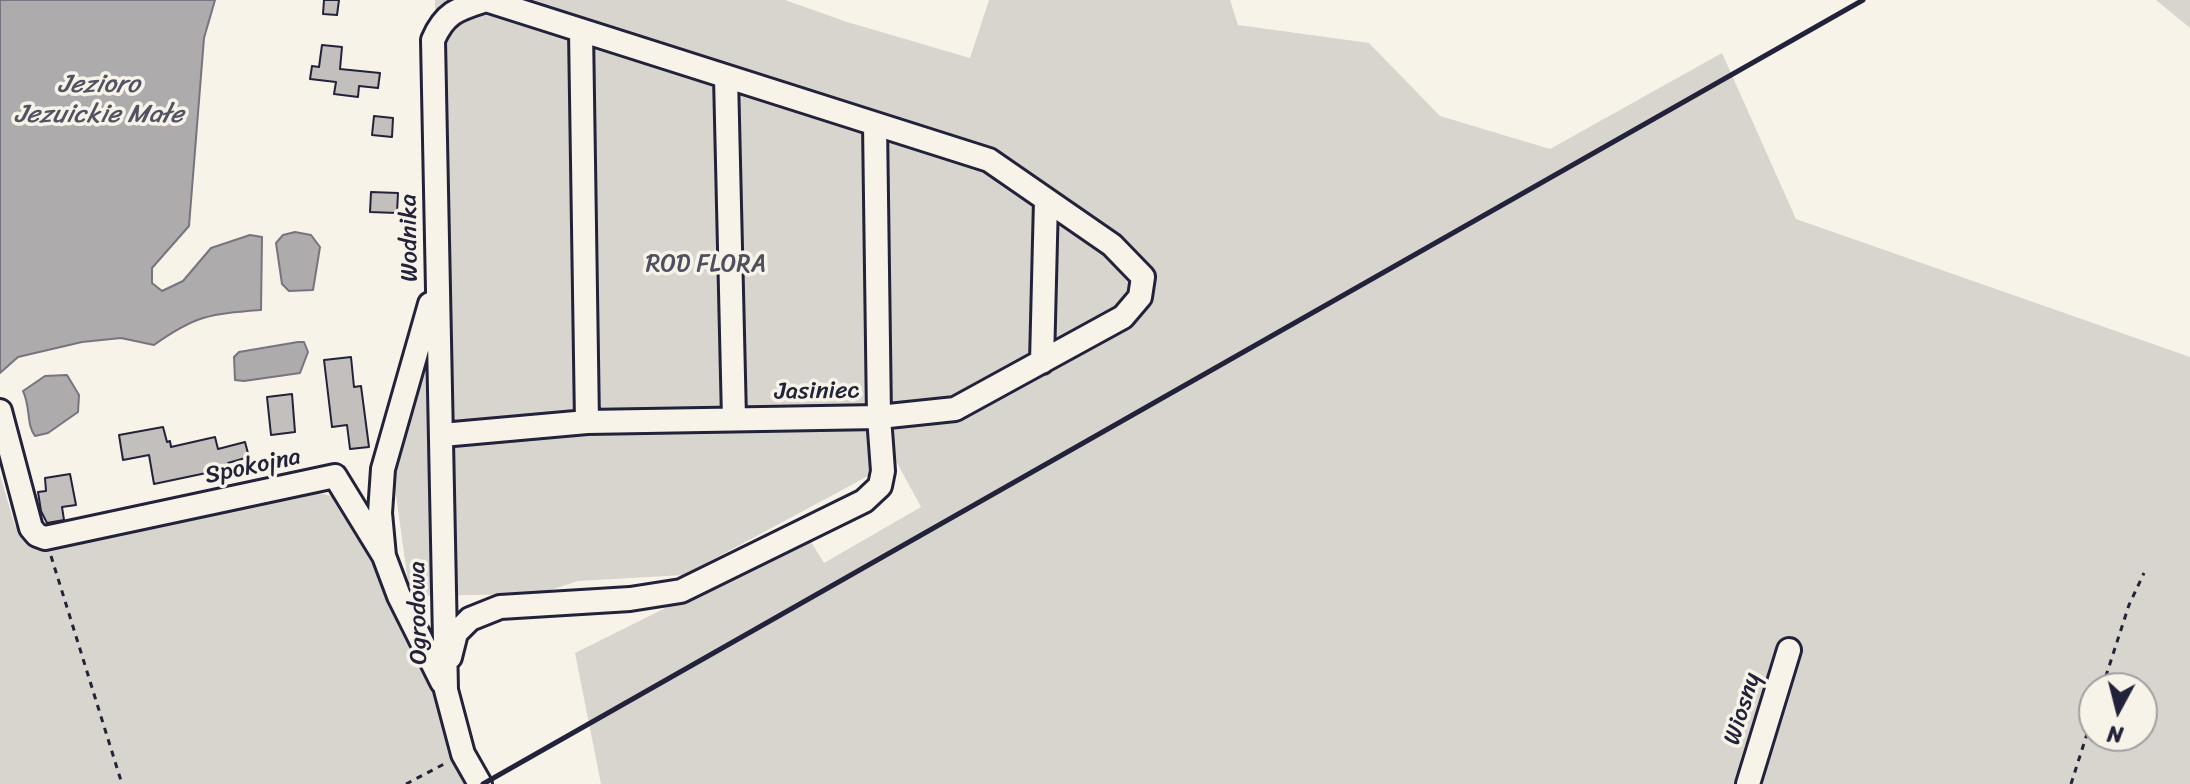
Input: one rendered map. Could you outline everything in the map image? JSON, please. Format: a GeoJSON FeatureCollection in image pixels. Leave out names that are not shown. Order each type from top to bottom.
{"type":"FeatureCollection","features":[{"type":"Feature","properties":{"kind":"street","name":"Wodnika"},"geometry":{"type":"LineString","coordinates":[[442,435],[436,282],[433,40],[441,21],[463,7],[486,0],[581,31]]}},
{"type":"Feature","properties":{"kind":"street"},"geometry":{"type":"LineString","coordinates":[[587,422],[581,31],[989,160],[1046,200],[1042,362]]}},
{"type":"Feature","properties":{"kind":"street"},"geometry":{"type":"LineString","coordinates":[[726,77],[734,419]]}},
{"type":"Feature","properties":{"kind":"street"},"geometry":{"type":"LineString","coordinates":[[446,690],[456,633],[470,619],[500,607],[630,599],[681,591],[864,501],[880,486],[883,471],[879,417],[875,124]]}},
{"type":"Feature","properties":{"kind":"street","name":"Jasiniec"},"geometry":{"type":"LineString","coordinates":[[442,435],[587,422],[879,417],[955,409],[1123,317],[1140,297],[1143,277],[1112,245],[1046,200]]}},
{"type":"Feature","properties":{"kind":"street"},"geometry":{"type":"LineString","coordinates":[[436,282],[383,469],[380,513],[384,556],[399,596],[446,690]]}},
{"type":"Feature","properties":{"kind":"street"},"geometry":{"type":"LineString","coordinates":[[0,411],[31,528],[45,538]]}},
{"type":"Feature","properties":{"kind":"street","name":"Ogrodowa"},"geometry":{"type":"LineString","coordinates":[[442,435],[446,690],[463,754],[480,784]]}},
{"type":"Feature","properties":{"kind":"street","name":"Spokojna"},"geometry":{"type":"LineString","coordinates":[[45,538],[335,476],[384,556]]}},
{"type":"Feature","properties":{"kind":"street","name":"Wiosny"},"geometry":{"type":"LineString","coordinates":[[1748,784],[1789,650]]}},
{"type":"Feature","properties":{"kind":"path"},"geometry":{"type":"LineString","coordinates":[[45,538],[122,784]]}},
{"type":"Feature","properties":{"kind":"path"},"geometry":{"type":"LineString","coordinates":[[2107,672],[2129,605],[2144,573]]}},
{"type":"Feature","properties":{"kind":"path"},"geometry":{"type":"LineString","coordinates":[[2071,784],[2081,752]]}},
{"type":"Feature","properties":{"kind":"path"},"geometry":{"type":"LineString","coordinates":[[406,784],[463,754]]}},
{"type":"Feature","properties":{"kind":"green space","name":"ROD FLORA"},"geometry":{"type":"Polygon","coordinates":[[[435,0],[785,0],[847,22],[970,58],[989,0],[1230,0],[1238,25],[1369,43],[1440,116],[1550,149],[1722,53],[1796,219],[2190,357],[2190,784],[601,784],[575,653],[808,537],[824,563],[921,507],[896,461],[684,575],[578,581],[538,594],[410,596],[394,481],[441,277],[435,0]]]}},
{"type":"Feature","properties":{"kind":"green space"},"geometry":{"type":"Polygon","coordinates":[[[2156,0],[2190,0],[2190,28],[2156,0]]]}},
{"type":"Feature","properties":{"kind":"green space"},"geometry":{"type":"Polygon","coordinates":[[[0,475],[15,526],[37,540],[308,490],[331,496],[348,513],[427,670],[468,782],[480,784],[0,784],[0,475]]]}},
{"type":"Feature","properties":{"kind":"water","name":"Jezioro Jezuickie Małe"},"geometry":{"type":"Polygon","coordinates":[[[0,0],[215,0],[204,38],[189,226],[152,268],[152,283],[162,291],[183,281],[211,248],[250,235],[262,237],[261,310],[204,318],[181,327],[154,345],[121,338],[82,342],[18,357],[0,373],[0,0]]]}},
{"type":"Feature","properties":{"kind":"water"},"geometry":{"type":"Polygon","coordinates":[[[295,232],[311,235],[320,247],[313,290],[289,291],[282,284],[276,243],[283,235],[295,232]]]}},
{"type":"Feature","properties":{"kind":"water"},"geometry":{"type":"Polygon","coordinates":[[[304,342],[308,352],[300,373],[235,380],[234,357],[239,352],[304,342]]]}},
{"type":"Feature","properties":{"kind":"water"},"geometry":{"type":"Polygon","coordinates":[[[67,375],[79,395],[78,412],[48,433],[35,436],[23,391],[45,376],[67,375]]]}},
{"type":"Feature","properties":{"kind":"building"},"geometry":{"type":"Polygon","coordinates":[[[324,0],[339,0],[337,15],[323,14],[324,0]]]}},
{"type":"Feature","properties":{"kind":"building"},"geometry":{"type":"Polygon","coordinates":[[[322,45],[342,47],[340,69],[380,73],[378,88],[359,86],[358,97],[334,94],[336,82],[310,79],[312,66],[319,67],[322,45]]]}},
{"type":"Feature","properties":{"kind":"building"},"geometry":{"type":"Polygon","coordinates":[[[374,116],[393,118],[392,137],[372,135],[374,116]]]}},
{"type":"Feature","properties":{"kind":"building"},"geometry":{"type":"Polygon","coordinates":[[[371,192],[398,193],[397,213],[370,212],[371,192]]]}},
{"type":"Feature","properties":{"kind":"building"},"geometry":{"type":"Polygon","coordinates":[[[351,357],[354,387],[361,386],[369,447],[350,449],[347,425],[332,427],[324,360],[351,357]]]}},
{"type":"Feature","properties":{"kind":"building"},"geometry":{"type":"Polygon","coordinates":[[[292,394],[295,432],[271,435],[267,397],[292,394]]]}},
{"type":"Feature","properties":{"kind":"building"},"geometry":{"type":"Polygon","coordinates":[[[163,427],[171,447],[215,437],[218,449],[245,442],[249,457],[228,463],[230,468],[154,484],[149,455],[123,460],[119,435],[163,427]]]}},
{"type":"Feature","properties":{"kind":"building"},"geometry":{"type":"Polygon","coordinates":[[[70,474],[76,505],[62,507],[64,520],[47,523],[41,511],[38,492],[46,491],[45,478],[70,474]]]}},
{"type":"Feature","properties":{"kind":"railway"},"geometry":{"type":"LineString","coordinates":[[483,784],[1863,0]]}}]}
